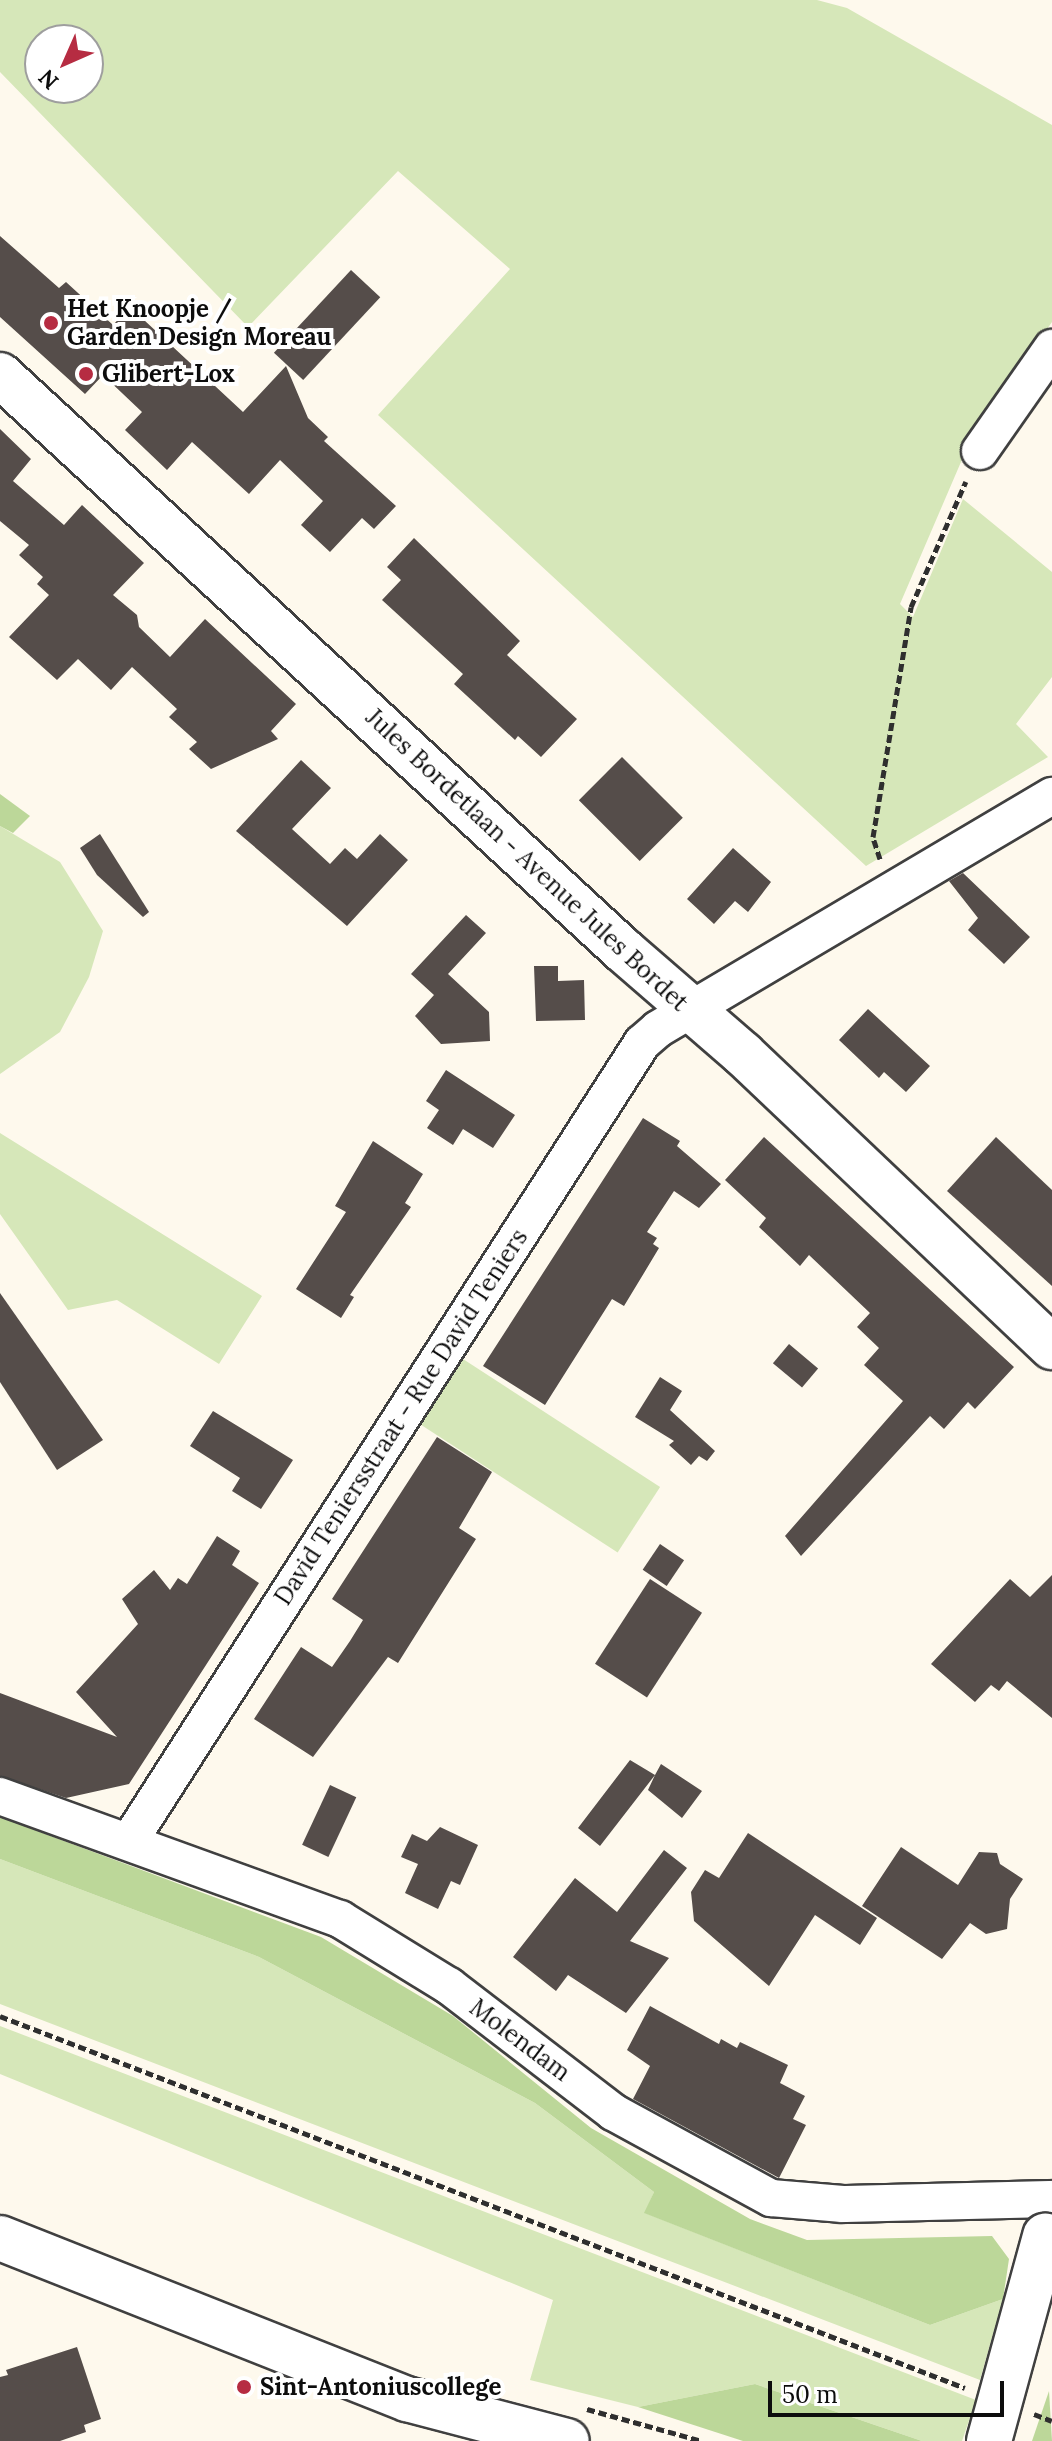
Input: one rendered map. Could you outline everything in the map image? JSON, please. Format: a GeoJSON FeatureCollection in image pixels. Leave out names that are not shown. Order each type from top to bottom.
{"type":"FeatureCollection","features":[{"type":"Feature","properties":{"kind":"street"},"geometry":{"type":"LineString","coordinates":[[980,451],[1052,348]]}},
{"type":"Feature","properties":{"kind":"street","name":"Jules Bordetlaan - Avenue Jules Bordet"},"geometry":{"type":"LineString","coordinates":[[0,375],[690,1010],[743,1054],[1052,1347]]}},
{"type":"Feature","properties":{"kind":"street","name":"David Teniersstraat - Rue David Teniers"},"geometry":{"type":"LineString","coordinates":[[130,1840],[631,1058],[658,1029],[1052,796]]}},
{"type":"Feature","properties":{"kind":"street","name":"Molendam"},"geometry":{"type":"LineString","coordinates":[[0,1796],[130,1840],[340,1919],[397,1950],[613,2112],[771,2198],[1050,2216]]}},
{"type":"Feature","properties":{"kind":"street"},"geometry":{"type":"LineString","coordinates":[[989,2441],[1050,2216]]}},
{"type":"Feature","properties":{"kind":"street"},"geometry":{"type":"LineString","coordinates":[[0,2238],[407,2399],[570,2423]]}},
{"type":"Feature","properties":{"kind":"path"},"geometry":{"type":"LineString","coordinates":[[897,888],[873,837],[903,644],[911,607],[980,451]]}},
{"type":"Feature","properties":{"kind":"path"},"geometry":{"type":"LineString","coordinates":[[0,2016],[979,2393]]}},
{"type":"Feature","properties":{"kind":"path"},"geometry":{"type":"LineString","coordinates":[[1023,2410],[1052,2421]]}},
{"type":"Feature","properties":{"kind":"path"},"geometry":{"type":"LineString","coordinates":[[570,2423],[702,2441]]}},
{"type":"Feature","properties":{"kind":"green space"},"geometry":{"type":"Polygon","coordinates":[[[0,0],[817,0],[847,8],[1052,125],[1052,322],[973,434],[900,604],[913,617],[963,499],[1052,572],[1052,677],[1016,724],[1048,757],[866,866],[378,415],[510,269],[398,171],[248,327],[31,104],[104,104],[104,24],[24,24],[24,97],[0,72],[0,0]]]}},
{"type":"Feature","properties":{"kind":"green space"},"geometry":{"type":"Polygon","coordinates":[[[0,794],[30,816],[13,833],[0,826],[0,794]]]}},
{"type":"Feature","properties":{"kind":"green space"},"geometry":{"type":"Polygon","coordinates":[[[0,826],[60,862],[103,931],[89,977],[60,1032],[0,1074],[0,826]]]}},
{"type":"Feature","properties":{"kind":"green space"},"geometry":{"type":"Polygon","coordinates":[[[0,1133],[262,1296],[219,1364],[117,1300],[68,1310],[0,1214],[0,1133]]]}},
{"type":"Feature","properties":{"kind":"green space"},"geometry":{"type":"Polygon","coordinates":[[[463,1359],[660,1487],[618,1552],[421,1424],[463,1359]]]}},
{"type":"Feature","properties":{"kind":"green space"},"geometry":{"type":"Polygon","coordinates":[[[0,1817],[321,1937],[453,2016],[591,2128],[750,2219],[807,2240],[992,2236],[1009,2259],[1003,2299],[930,2325],[644,2213],[654,2192],[535,2103],[259,1957],[0,1859],[0,1817]]]}},
{"type":"Feature","properties":{"kind":"green space"},"geometry":{"type":"Polygon","coordinates":[[[0,1859],[259,1957],[535,2103],[654,2192],[645,2213],[930,2325],[1003,2299],[980,2380],[0,2004],[0,1859]]]}},
{"type":"Feature","properties":{"kind":"green space"},"geometry":{"type":"Polygon","coordinates":[[[0,2026],[976,2400],[962,2441],[922,2441],[755,2384],[638,2407],[530,2380],[553,2300],[0,2074],[0,2026]]]}},
{"type":"Feature","properties":{"kind":"green space"},"geometry":{"type":"Polygon","coordinates":[[[755,2384],[922,2441],[743,2441],[638,2407],[755,2384]]]}},
{"type":"Feature","properties":{"kind":"green space"},"geometry":{"type":"Polygon","coordinates":[[[1049,2391],[1052,2441],[1032,2441],[1049,2391]]]}},
{"type":"Feature","properties":{"kind":"building"},"geometry":{"type":"Polygon","coordinates":[[[0,236],[59,288],[66,282],[113,325],[130,307],[243,412],[286,366],[308,418],[328,437],[324,441],[396,506],[374,529],[362,518],[330,552],[301,525],[323,501],[280,460],[249,494],[192,442],[167,470],[125,430],[142,412],[103,375],[85,394],[0,317],[0,236]]]}},
{"type":"Feature","properties":{"kind":"building"},"geometry":{"type":"Polygon","coordinates":[[[351,270],[380,297],[303,380],[274,353],[351,270]]]}},
{"type":"Feature","properties":{"kind":"building"},"geometry":{"type":"Polygon","coordinates":[[[0,429],[31,459],[13,481],[64,525],[82,505],[144,563],[113,595],[137,615],[139,627],[170,657],[205,619],[296,704],[271,731],[278,739],[211,769],[189,749],[197,742],[169,717],[177,709],[132,667],[111,690],[78,659],[57,680],[9,637],[49,595],[37,584],[43,577],[19,555],[29,545],[0,521],[0,429]]]}},
{"type":"Feature","properties":{"kind":"building"},"geometry":{"type":"Polygon","coordinates":[[[414,538],[520,641],[507,655],[577,719],[541,757],[518,736],[515,740],[454,684],[463,674],[382,600],[401,580],[387,567],[414,538]]]}},
{"type":"Feature","properties":{"kind":"building"},"geometry":{"type":"Polygon","coordinates":[[[622,757],[683,818],[640,861],[579,800],[622,757]]]}},
{"type":"Feature","properties":{"kind":"building"},"geometry":{"type":"Polygon","coordinates":[[[301,760],[331,788],[292,829],[330,864],[345,848],[357,859],[380,834],[408,860],[347,926],[236,831],[301,760]]]}},
{"type":"Feature","properties":{"kind":"building"},"geometry":{"type":"Polygon","coordinates":[[[100,834],[149,912],[143,917],[97,875],[80,848],[100,834]]]}},
{"type":"Feature","properties":{"kind":"building"},"geometry":{"type":"Polygon","coordinates":[[[733,848],[771,882],[748,912],[735,901],[714,924],[687,899],[733,848]]]}},
{"type":"Feature","properties":{"kind":"building"},"geometry":{"type":"Polygon","coordinates":[[[963,873],[1030,937],[1004,964],[968,930],[978,918],[949,881],[963,873]]]}},
{"type":"Feature","properties":{"kind":"building"},"geometry":{"type":"Polygon","coordinates":[[[466,915],[486,933],[448,974],[489,1012],[490,1041],[441,1044],[415,1016],[434,995],[411,974],[466,915]]]}},
{"type":"Feature","properties":{"kind":"building"},"geometry":{"type":"Polygon","coordinates":[[[534,966],[558,966],[558,981],[584,980],[585,1020],[536,1021],[534,966]]]}},
{"type":"Feature","properties":{"kind":"building"},"geometry":{"type":"Polygon","coordinates":[[[868,1009],[930,1066],[906,1092],[884,1072],[879,1078],[839,1040],[868,1009]]]}},
{"type":"Feature","properties":{"kind":"building"},"geometry":{"type":"Polygon","coordinates":[[[446,1070],[515,1115],[493,1148],[463,1129],[453,1145],[427,1128],[439,1110],[426,1101],[446,1070]]]}},
{"type":"Feature","properties":{"kind":"building"},"geometry":{"type":"Polygon","coordinates":[[[643,1118],[680,1141],[677,1146],[721,1184],[699,1208],[674,1191],[647,1232],[657,1238],[653,1244],[659,1248],[644,1273],[624,1306],[612,1299],[545,1405],[483,1366],[643,1118]]]}},
{"type":"Feature","properties":{"kind":"building"},"geometry":{"type":"Polygon","coordinates":[[[764,1137],[1014,1367],[975,1409],[968,1402],[944,1429],[930,1416],[801,1556],[785,1536],[903,1401],[864,1365],[879,1348],[857,1327],[870,1313],[809,1255],[800,1266],[759,1227],[766,1218],[725,1180],[764,1137]]]}},
{"type":"Feature","properties":{"kind":"building"},"geometry":{"type":"Polygon","coordinates":[[[996,1137],[1052,1190],[1052,1286],[947,1191],[996,1137]]]}},
{"type":"Feature","properties":{"kind":"building"},"geometry":{"type":"Polygon","coordinates":[[[373,1141],[423,1174],[405,1203],[411,1207],[350,1295],[354,1297],[341,1318],[296,1289],[346,1212],[335,1206],[373,1141]]]}},
{"type":"Feature","properties":{"kind":"building"},"geometry":{"type":"Polygon","coordinates":[[[0,1293],[103,1440],[57,1470],[0,1382],[0,1293]]]}},
{"type":"Feature","properties":{"kind":"building"},"geometry":{"type":"Polygon","coordinates":[[[789,1344],[818,1368],[802,1388],[773,1363],[789,1344]]]}},
{"type":"Feature","properties":{"kind":"building"},"geometry":{"type":"Polygon","coordinates":[[[660,1377],[682,1391],[670,1410],[715,1451],[707,1461],[699,1456],[691,1465],[669,1445],[674,1441],[635,1417],[660,1377]]]}},
{"type":"Feature","properties":{"kind":"building"},"geometry":{"type":"Polygon","coordinates":[[[213,1411],[293,1460],[261,1509],[232,1491],[240,1478],[190,1446],[213,1411]]]}},
{"type":"Feature","properties":{"kind":"building"},"geometry":{"type":"Polygon","coordinates":[[[437,1437],[492,1472],[459,1528],[476,1539],[398,1663],[388,1657],[313,1757],[254,1719],[301,1647],[332,1667],[350,1641],[363,1620],[332,1599],[437,1437]]]}},
{"type":"Feature","properties":{"kind":"building"},"geometry":{"type":"Polygon","coordinates":[[[217,1536],[240,1551],[232,1565],[259,1583],[129,1784],[66,1798],[0,1776],[0,1693],[117,1737],[76,1692],[138,1624],[122,1599],[154,1570],[170,1590],[178,1578],[187,1584],[217,1536]]]}},
{"type":"Feature","properties":{"kind":"building"},"geometry":{"type":"Polygon","coordinates":[[[660,1544],[684,1560],[667,1586],[643,1570],[660,1544]]]}},
{"type":"Feature","properties":{"kind":"building"},"geometry":{"type":"Polygon","coordinates":[[[1052,1575],[1052,1718],[1007,1681],[999,1691],[991,1685],[975,1702],[931,1664],[1010,1579],[1030,1597],[1052,1575]]]}},
{"type":"Feature","properties":{"kind":"building"},"geometry":{"type":"Polygon","coordinates":[[[650,1579],[702,1613],[647,1697],[595,1664],[650,1579]]]}},
{"type":"Feature","properties":{"kind":"building"},"geometry":{"type":"Polygon","coordinates":[[[630,1760],[655,1775],[600,1846],[578,1828],[630,1760]]]}},
{"type":"Feature","properties":{"kind":"building"},"geometry":{"type":"Polygon","coordinates":[[[661,1764],[702,1791],[682,1818],[648,1790],[661,1764]]]}},
{"type":"Feature","properties":{"kind":"building"},"geometry":{"type":"Polygon","coordinates":[[[330,1785],[356,1797],[328,1857],[302,1845],[330,1785]]]}},
{"type":"Feature","properties":{"kind":"building"},"geometry":{"type":"Polygon","coordinates":[[[440,1827],[478,1845],[460,1885],[451,1881],[438,1909],[405,1893],[418,1864],[401,1857],[412,1834],[427,1841],[440,1827]]]}},
{"type":"Feature","properties":{"kind":"building"},"geometry":{"type":"Polygon","coordinates":[[[748,1833],[877,1918],[860,1945],[815,1915],[769,1986],[694,1921],[691,1892],[705,1870],[719,1878],[748,1833]]]}},
{"type":"Feature","properties":{"kind":"building"},"geometry":{"type":"Polygon","coordinates":[[[901,1847],[958,1885],[979,1852],[997,1853],[1000,1864],[1023,1879],[1010,1899],[1007,1929],[986,1934],[970,1923],[942,1959],[862,1906],[901,1847]]]}},
{"type":"Feature","properties":{"kind":"building"},"geometry":{"type":"Polygon","coordinates":[[[664,1850],[687,1868],[630,1941],[669,1958],[626,2013],[568,1975],[556,1991],[513,1957],[575,1878],[617,1912],[664,1850]]]}},
{"type":"Feature","properties":{"kind":"building"},"geometry":{"type":"Polygon","coordinates":[[[650,2006],[719,2044],[721,2039],[737,2048],[740,2042],[788,2065],[780,2083],[805,2096],[793,2119],[806,2125],[779,2178],[633,2099],[650,2066],[627,2050],[650,2006]]]}},
{"type":"Feature","properties":{"kind":"building"},"geometry":{"type":"Polygon","coordinates":[[[77,2347],[101,2419],[84,2425],[86,2432],[60,2441],[0,2441],[0,2377],[8,2375],[6,2370],[77,2347]]]}},
{"type":"Feature","properties":{"kind":"place","name":"Het Knoopje / Garden Design Moreau"},"geometry":{"type":"Point","coordinates":[51,323]}},
{"type":"Feature","properties":{"kind":"place","name":"Glibert-Lox"},"geometry":{"type":"Point","coordinates":[86,374]}},
{"type":"Feature","properties":{"kind":"place","name":"Sint-Antoniuscollege"},"geometry":{"type":"Point","coordinates":[244,2387]}}]}
